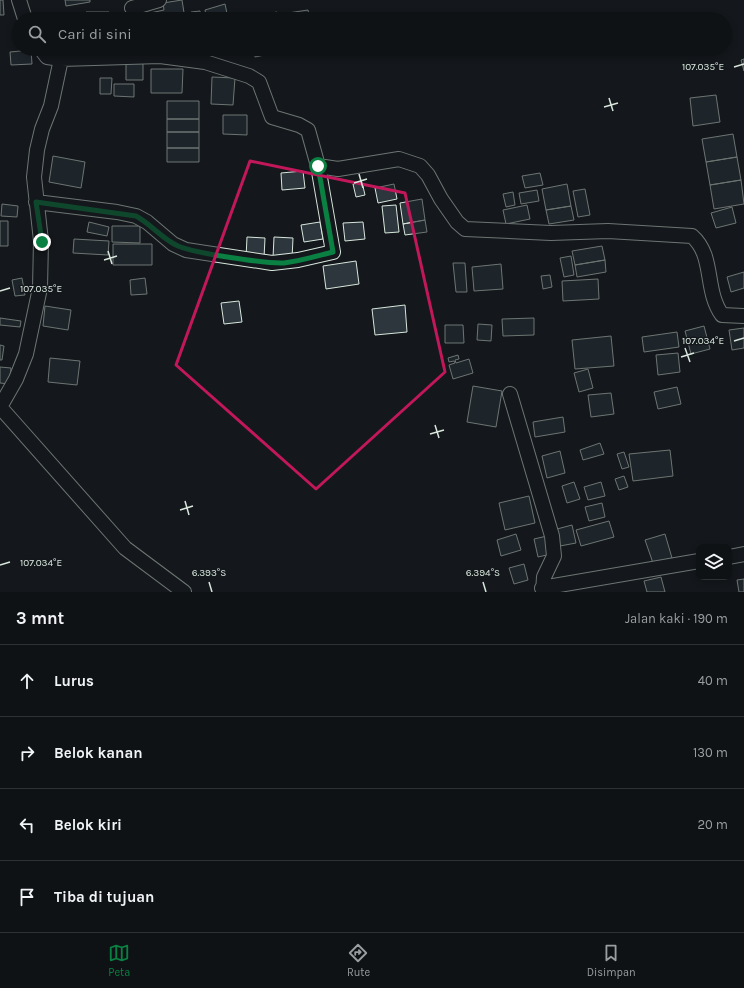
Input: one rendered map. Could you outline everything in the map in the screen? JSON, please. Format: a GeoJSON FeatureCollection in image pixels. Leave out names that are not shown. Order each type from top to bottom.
{"type":"FeatureCollection","features":[{"type":"Feature","properties":{"kind":"street"},"geometry":{"type":"LineString","coordinates":[[19,0],[23,12]]}},
{"type":"Feature","properties":{"kind":"street"},"geometry":{"type":"LineString","coordinates":[[132,8],[159,0]]}},
{"type":"Feature","properties":{"kind":"street"},"geometry":{"type":"LineString","coordinates":[[36,202],[136,216],[147,222],[173,244],[186,250],[272,263],[284,263],[333,252],[318,166],[308,130],[299,125],[272,117],[259,82],[249,76],[205,62],[160,56],[60,59],[46,56]]}},
{"type":"Feature","properties":{"kind":"street"},"geometry":{"type":"LineString","coordinates":[[60,59],[51,106],[42,129],[37,150],[34,177],[42,242],[40,288],[26,354],[16,379],[0,407],[125,548],[184,592]]}},
{"type":"Feature","properties":{"kind":"street"},"geometry":{"type":"LineString","coordinates":[[318,166],[338,169],[398,159],[420,166],[428,175],[441,199],[457,222],[465,229],[551,233],[608,231],[692,236],[699,242],[707,261],[715,305],[722,314],[744,316]]}},
{"type":"Feature","properties":{"kind":"street"},"geometry":{"type":"LineString","coordinates":[[510,394],[552,536],[554,556],[544,577],[543,590],[696,562]]}},
{"type":"Feature","properties":{"kind":"street"},"geometry":{"type":"LineString","coordinates":[[732,556],[744,554]]}},
{"type":"Feature","properties":{"kind":"highlighted area"},"geometry":{"type":"Polygon","coordinates":[[[250,161],[405,193],[445,372],[316,489],[176,365],[250,161]]]}},
{"type":"Feature","properties":{"kind":"building"},"geometry":{"type":"Polygon","coordinates":[[[0,0],[3,0],[4,15],[0,15],[0,0]]]}},
{"type":"Feature","properties":{"kind":"building"},"geometry":{"type":"Polygon","coordinates":[[[65,0],[90,0],[90,2],[66,6],[65,0]]]}},
{"type":"Feature","properties":{"kind":"building"},"geometry":{"type":"Polygon","coordinates":[[[182,0],[184,12],[155,12],[164,10],[163,3],[182,0]]]}},
{"type":"Feature","properties":{"kind":"building"},"geometry":{"type":"Polygon","coordinates":[[[225,4],[227,12],[205,12],[205,10],[225,4]]]}},
{"type":"Feature","properties":{"kind":"building"},"geometry":{"type":"Polygon","coordinates":[[[308,10],[308,12],[295,12],[308,10]]]}},
{"type":"Feature","properties":{"kind":"building"},"geometry":{"type":"Polygon","coordinates":[[[10,52],[12,52],[12,56],[31,56],[32,64],[11,65],[10,52]]]}},
{"type":"Feature","properties":{"kind":"building"},"geometry":{"type":"Polygon","coordinates":[[[744,59],[744,71],[741,60],[744,59]]]}},
{"type":"Feature","properties":{"kind":"building"},"geometry":{"type":"Polygon","coordinates":[[[126,62],[143,62],[143,80],[126,80],[126,62]]]}},
{"type":"Feature","properties":{"kind":"building"},"geometry":{"type":"Polygon","coordinates":[[[151,69],[183,69],[182,93],[151,93],[151,69]]]}},
{"type":"Feature","properties":{"kind":"building"},"geometry":{"type":"Polygon","coordinates":[[[212,77],[235,78],[233,105],[211,104],[212,77]]]}},
{"type":"Feature","properties":{"kind":"building"},"geometry":{"type":"Polygon","coordinates":[[[100,78],[112,78],[111,94],[100,94],[100,78]]]}},
{"type":"Feature","properties":{"kind":"building"},"geometry":{"type":"Polygon","coordinates":[[[114,84],[134,84],[134,97],[114,96],[114,84]]]}},
{"type":"Feature","properties":{"kind":"building"},"geometry":{"type":"Polygon","coordinates":[[[716,95],[720,122],[693,126],[690,98],[716,95]]]}},
{"type":"Feature","properties":{"kind":"building"},"geometry":{"type":"Polygon","coordinates":[[[167,101],[199,101],[199,119],[167,119],[167,101]]]}},
{"type":"Feature","properties":{"kind":"building"},"geometry":{"type":"Polygon","coordinates":[[[223,115],[247,115],[247,135],[223,134],[223,115]]]}},
{"type":"Feature","properties":{"kind":"building"},"geometry":{"type":"Polygon","coordinates":[[[167,119],[199,119],[199,132],[167,132],[167,119]]]}},
{"type":"Feature","properties":{"kind":"building"},"geometry":{"type":"Polygon","coordinates":[[[167,132],[199,132],[199,148],[167,148],[167,132]]]}},
{"type":"Feature","properties":{"kind":"building"},"geometry":{"type":"Polygon","coordinates":[[[733,134],[737,157],[706,162],[702,139],[733,134]]]}},
{"type":"Feature","properties":{"kind":"building"},"geometry":{"type":"Polygon","coordinates":[[[167,148],[199,148],[199,162],[167,162],[167,148]]]}},
{"type":"Feature","properties":{"kind":"building"},"geometry":{"type":"Polygon","coordinates":[[[53,156],[85,162],[81,188],[49,182],[53,156]]]}},
{"type":"Feature","properties":{"kind":"building"},"geometry":{"type":"Polygon","coordinates":[[[737,157],[741,180],[710,185],[706,162],[737,157]]]}},
{"type":"Feature","properties":{"kind":"building"},"geometry":{"type":"Polygon","coordinates":[[[303,171],[305,188],[282,190],[281,173],[303,171]]]}},
{"type":"Feature","properties":{"kind":"building"},"geometry":{"type":"Polygon","coordinates":[[[540,173],[543,185],[525,188],[522,176],[540,173]]]}},
{"type":"Feature","properties":{"kind":"building"},"geometry":{"type":"Polygon","coordinates":[[[741,180],[744,204],[714,209],[710,185],[741,180]]]}},
{"type":"Feature","properties":{"kind":"building"},"geometry":{"type":"Polygon","coordinates":[[[362,182],[365,195],[356,197],[353,184],[362,182]]]}},
{"type":"Feature","properties":{"kind":"building"},"geometry":{"type":"Polygon","coordinates":[[[394,184],[397,199],[378,203],[375,188],[394,184]]]}},
{"type":"Feature","properties":{"kind":"building"},"geometry":{"type":"Polygon","coordinates":[[[567,184],[571,206],[546,210],[542,189],[567,184]]]}},
{"type":"Feature","properties":{"kind":"building"},"geometry":{"type":"Polygon","coordinates":[[[585,189],[590,215],[578,217],[573,191],[585,189]]]}},
{"type":"Feature","properties":{"kind":"building"},"geometry":{"type":"Polygon","coordinates":[[[537,190],[539,201],[521,204],[519,193],[537,190]]]}},
{"type":"Feature","properties":{"kind":"building"},"geometry":{"type":"Polygon","coordinates":[[[513,192],[515,205],[506,207],[503,194],[513,192]]]}},
{"type":"Feature","properties":{"kind":"building"},"geometry":{"type":"Polygon","coordinates":[[[422,199],[425,220],[403,224],[400,203],[422,199]]]}},
{"type":"Feature","properties":{"kind":"building"},"geometry":{"type":"Polygon","coordinates":[[[2,204],[18,206],[17,217],[1,216],[2,204]]]}},
{"type":"Feature","properties":{"kind":"building"},"geometry":{"type":"Polygon","coordinates":[[[396,205],[399,232],[385,233],[382,206],[396,205]]]}},
{"type":"Feature","properties":{"kind":"building"},"geometry":{"type":"Polygon","coordinates":[[[527,205],[530,219],[506,224],[503,210],[527,205]]]}},
{"type":"Feature","properties":{"kind":"building"},"geometry":{"type":"Polygon","coordinates":[[[571,206],[574,220],[549,224],[546,210],[571,206]]]}},
{"type":"Feature","properties":{"kind":"building"},"geometry":{"type":"Polygon","coordinates":[[[732,207],[736,223],[716,228],[711,213],[732,207]]]}},
{"type":"Feature","properties":{"kind":"building"},"geometry":{"type":"Polygon","coordinates":[[[425,220],[427,232],[405,235],[403,224],[425,220]]]}},
{"type":"Feature","properties":{"kind":"building"},"geometry":{"type":"Polygon","coordinates":[[[0,221],[8,221],[8,246],[0,246],[0,221]]]}},
{"type":"Feature","properties":{"kind":"building"},"geometry":{"type":"Polygon","coordinates":[[[89,222],[109,227],[107,236],[87,232],[89,222]]]}},
{"type":"Feature","properties":{"kind":"building"},"geometry":{"type":"Polygon","coordinates":[[[320,222],[323,239],[304,242],[301,225],[320,222]]]}},
{"type":"Feature","properties":{"kind":"building"},"geometry":{"type":"Polygon","coordinates":[[[363,222],[365,239],[345,241],[343,223],[363,222]]]}},
{"type":"Feature","properties":{"kind":"building"},"geometry":{"type":"Polygon","coordinates":[[[112,226],[140,226],[140,243],[112,242],[112,226]]]}},
{"type":"Feature","properties":{"kind":"building"},"geometry":{"type":"Polygon","coordinates":[[[247,237],[265,238],[264,258],[246,258],[247,237]]]}},
{"type":"Feature","properties":{"kind":"building"},"geometry":{"type":"Polygon","coordinates":[[[274,237],[293,238],[292,259],[273,258],[274,237]]]}},
{"type":"Feature","properties":{"kind":"building"},"geometry":{"type":"Polygon","coordinates":[[[74,239],[109,241],[108,255],[73,253],[74,239]]]}},
{"type":"Feature","properties":{"kind":"building"},"geometry":{"type":"Polygon","coordinates":[[[113,244],[152,244],[152,265],[113,265],[113,244]]]}},
{"type":"Feature","properties":{"kind":"building"},"geometry":{"type":"Polygon","coordinates":[[[602,246],[605,260],[575,265],[572,251],[602,246]]]}},
{"type":"Feature","properties":{"kind":"building"},"geometry":{"type":"Polygon","coordinates":[[[571,256],[574,275],[564,277],[560,258],[571,256]]]}},
{"type":"Feature","properties":{"kind":"building"},"geometry":{"type":"Polygon","coordinates":[[[605,260],[606,272],[577,277],[575,265],[605,260]]]}},
{"type":"Feature","properties":{"kind":"building"},"geometry":{"type":"Polygon","coordinates":[[[356,261],[359,284],[326,289],[323,266],[356,261]]]}},
{"type":"Feature","properties":{"kind":"building"},"geometry":{"type":"Polygon","coordinates":[[[453,263],[465,263],[467,292],[456,292],[453,263]]]}},
{"type":"Feature","properties":{"kind":"building"},"geometry":{"type":"Polygon","coordinates":[[[501,264],[503,289],[474,291],[472,267],[501,264]]]}},
{"type":"Feature","properties":{"kind":"building"},"geometry":{"type":"Polygon","coordinates":[[[744,272],[744,288],[731,292],[727,277],[744,272]]]}},
{"type":"Feature","properties":{"kind":"building"},"geometry":{"type":"Polygon","coordinates":[[[550,275],[552,287],[543,289],[541,276],[550,275]]]}},
{"type":"Feature","properties":{"kind":"building"},"geometry":{"type":"Polygon","coordinates":[[[22,278],[25,295],[15,296],[12,280],[22,278]]]}},
{"type":"Feature","properties":{"kind":"building"},"geometry":{"type":"Polygon","coordinates":[[[145,278],[147,294],[131,295],[130,280],[145,278]]]}},
{"type":"Feature","properties":{"kind":"building"},"geometry":{"type":"Polygon","coordinates":[[[598,279],[599,299],[563,301],[562,281],[598,279]]]}},
{"type":"Feature","properties":{"kind":"building"},"geometry":{"type":"Polygon","coordinates":[[[239,301],[242,322],[224,324],[221,303],[239,301]]]}},
{"type":"Feature","properties":{"kind":"building"},"geometry":{"type":"Polygon","coordinates":[[[405,305],[407,332],[375,335],[372,309],[405,305]]]}},
{"type":"Feature","properties":{"kind":"building"},"geometry":{"type":"Polygon","coordinates":[[[45,306],[71,310],[68,330],[43,326],[45,306]]]}},
{"type":"Feature","properties":{"kind":"building"},"geometry":{"type":"Polygon","coordinates":[[[0,318],[21,321],[20,327],[0,325],[0,318]]]}},
{"type":"Feature","properties":{"kind":"building"},"geometry":{"type":"Polygon","coordinates":[[[534,318],[534,335],[503,336],[502,319],[534,318]]]}},
{"type":"Feature","properties":{"kind":"building"},"geometry":{"type":"Polygon","coordinates":[[[478,324],[492,325],[491,341],[477,340],[478,324]]]}},
{"type":"Feature","properties":{"kind":"building"},"geometry":{"type":"Polygon","coordinates":[[[445,325],[463,325],[464,343],[445,343],[445,325]]]}},
{"type":"Feature","properties":{"kind":"building"},"geometry":{"type":"Polygon","coordinates":[[[704,326],[710,349],[691,354],[685,331],[704,326]]]}},
{"type":"Feature","properties":{"kind":"building"},"geometry":{"type":"Polygon","coordinates":[[[744,328],[744,348],[732,350],[729,330],[744,328]]]}},
{"type":"Feature","properties":{"kind":"building"},"geometry":{"type":"Polygon","coordinates":[[[677,332],[679,347],[644,352],[642,337],[677,332]]]}},
{"type":"Feature","properties":{"kind":"building"},"geometry":{"type":"Polygon","coordinates":[[[611,336],[614,366],[575,369],[572,340],[611,336]]]}},
{"type":"Feature","properties":{"kind":"building"},"geometry":{"type":"Polygon","coordinates":[[[0,345],[4,346],[2,360],[0,360],[0,345]]]}},
{"type":"Feature","properties":{"kind":"building"},"geometry":{"type":"Polygon","coordinates":[[[678,353],[680,372],[658,375],[656,355],[678,353]]]}},
{"type":"Feature","properties":{"kind":"building"},"geometry":{"type":"Polygon","coordinates":[[[458,355],[459,359],[455,360],[456,363],[469,359],[473,373],[453,379],[449,365],[455,363],[454,361],[449,362],[448,358],[458,355]]]}},
{"type":"Feature","properties":{"kind":"building"},"geometry":{"type":"Polygon","coordinates":[[[50,358],[80,361],[77,385],[48,382],[50,358]]]}},
{"type":"Feature","properties":{"kind":"building"},"geometry":{"type":"Polygon","coordinates":[[[0,367],[11,368],[10,384],[0,383],[0,367]]]}},
{"type":"Feature","properties":{"kind":"building"},"geometry":{"type":"Polygon","coordinates":[[[588,369],[593,388],[579,392],[574,373],[588,369]]]}},
{"type":"Feature","properties":{"kind":"building"},"geometry":{"type":"Polygon","coordinates":[[[473,386],[502,391],[496,427],[467,422],[473,386]]]}},
{"type":"Feature","properties":{"kind":"building"},"geometry":{"type":"Polygon","coordinates":[[[677,387],[681,404],[658,409],[654,392],[677,387]]]}},
{"type":"Feature","properties":{"kind":"building"},"geometry":{"type":"Polygon","coordinates":[[[611,393],[614,414],[591,417],[588,395],[611,393]]]}},
{"type":"Feature","properties":{"kind":"building"},"geometry":{"type":"Polygon","coordinates":[[[563,417],[565,432],[535,437],[533,422],[563,417]]]}},
{"type":"Feature","properties":{"kind":"building"},"geometry":{"type":"Polygon","coordinates":[[[600,443],[604,454],[583,460],[580,450],[600,443]]]}},
{"type":"Feature","properties":{"kind":"building"},"geometry":{"type":"Polygon","coordinates":[[[670,450],[673,476],[633,481],[629,454],[670,450]]]}},
{"type":"Feature","properties":{"kind":"building"},"geometry":{"type":"Polygon","coordinates":[[[560,451],[565,473],[547,478],[542,456],[560,451]]]}},
{"type":"Feature","properties":{"kind":"building"},"geometry":{"type":"Polygon","coordinates":[[[624,452],[629,467],[622,469],[617,454],[624,452]]]}},
{"type":"Feature","properties":{"kind":"building"},"geometry":{"type":"Polygon","coordinates":[[[624,476],[628,487],[619,490],[615,479],[624,476]]]}},
{"type":"Feature","properties":{"kind":"building"},"geometry":{"type":"Polygon","coordinates":[[[574,482],[580,499],[567,503],[562,486],[574,482]]]}},
{"type":"Feature","properties":{"kind":"building"},"geometry":{"type":"Polygon","coordinates":[[[601,482],[605,496],[588,500],[584,487],[601,482]]]}},
{"type":"Feature","properties":{"kind":"building"},"geometry":{"type":"Polygon","coordinates":[[[529,496],[535,523],[505,530],[499,503],[529,496]]]}},
{"type":"Feature","properties":{"kind":"building"},"geometry":{"type":"Polygon","coordinates":[[[602,503],[605,517],[589,521],[585,507],[602,503]]]}},
{"type":"Feature","properties":{"kind":"building"},"geometry":{"type":"Polygon","coordinates":[[[609,521],[614,537],[581,546],[576,530],[609,521]]]}},
{"type":"Feature","properties":{"kind":"building"},"geometry":{"type":"Polygon","coordinates":[[[572,525],[576,543],[560,546],[557,529],[572,525]]]}},
{"type":"Feature","properties":{"kind":"building"},"geometry":{"type":"Polygon","coordinates":[[[516,534],[521,550],[501,556],[497,540],[516,534]]]}},
{"type":"Feature","properties":{"kind":"building"},"geometry":{"type":"Polygon","coordinates":[[[665,534],[672,558],[653,563],[645,540],[665,534]]]}},
{"type":"Feature","properties":{"kind":"building"},"geometry":{"type":"Polygon","coordinates":[[[547,536],[551,554],[538,557],[534,539],[547,536]]]}},
{"type":"Feature","properties":{"kind":"building"},"geometry":{"type":"Polygon","coordinates":[[[524,564],[528,580],[514,584],[509,568],[524,564]]]}},
{"type":"Feature","properties":{"kind":"building"},"geometry":{"type":"Polygon","coordinates":[[[661,577],[665,592],[647,592],[644,581],[661,577]]]}},
{"type":"Feature","properties":{"kind":"building"},"geometry":{"type":"Polygon","coordinates":[[[744,579],[744,592],[739,592],[737,580],[744,579]]]}},
{"type":"Feature","properties":{"kind":"route"},"geometry":{"type":"LineString","coordinates":[[42,242],[36,202],[117,212],[136,216],[147,222],[173,244],[186,250],[272,263],[284,263],[333,252],[318,166]]}}]}
